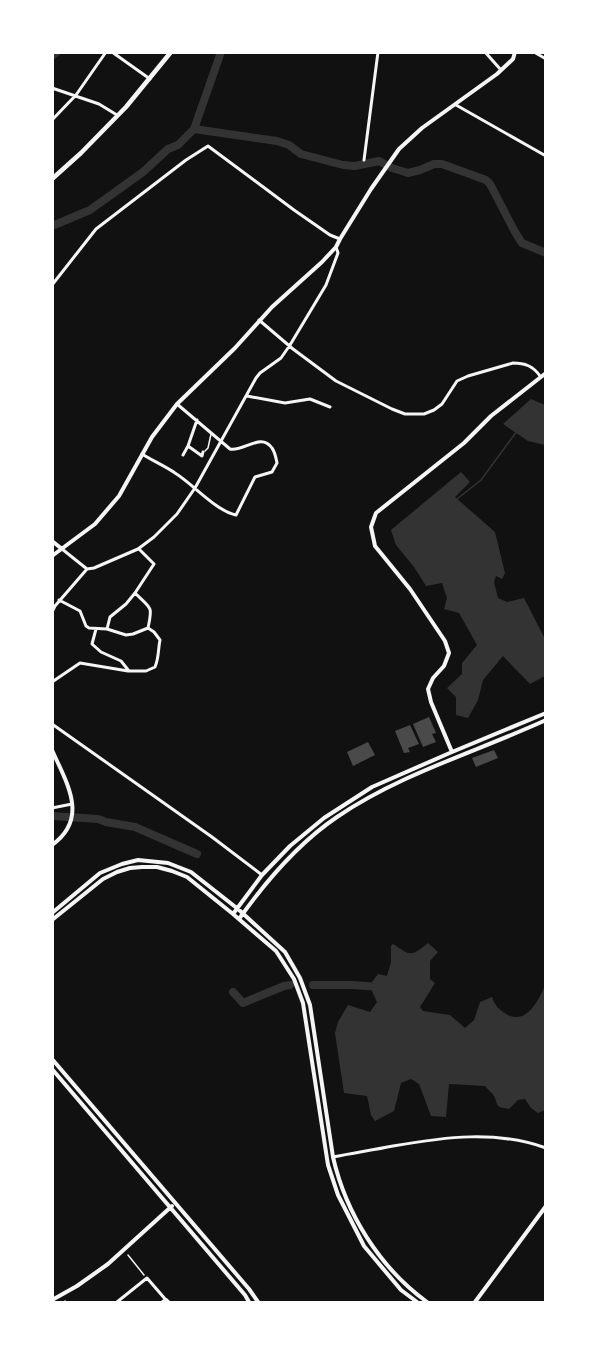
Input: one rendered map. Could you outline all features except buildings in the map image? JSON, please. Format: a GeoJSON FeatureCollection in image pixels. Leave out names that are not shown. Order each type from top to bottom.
{"type":"FeatureCollection","features":[{"type":"Feature","properties":{"kind":"main road"},"geometry":{"type":"LineString","coordinates":[[52,179],[126,107],[171,52]]}},
{"type":"Feature","properties":{"kind":"street"},"geometry":{"type":"LineString","coordinates":[[52,120],[76,95],[106,52]]}},
{"type":"Feature","properties":{"kind":"street"},"geometry":{"type":"LineString","coordinates":[[112,52],[150,79]]}},
{"type":"Feature","properties":{"kind":"street"},"geometry":{"type":"LineString","coordinates":[[364,160],[378,52]]}},
{"type":"Feature","properties":{"kind":"street"},"geometry":{"type":"LineString","coordinates":[[485,52],[501,70]]}},
{"type":"Feature","properties":{"kind":"street"},"geometry":{"type":"LineString","coordinates":[[52,556],[95,524],[119,496],[160,425],[177,404],[235,348],[259,320],[336,248],[370,189],[399,149],[422,128],[501,70],[513,59],[515,52]]}},
{"type":"Feature","properties":{"kind":"street"},"geometry":{"type":"LineString","coordinates":[[534,52],[546,59]]}},
{"type":"Feature","properties":{"kind":"street"},"geometry":{"type":"LineString","coordinates":[[52,88],[99,104],[117,115]]}},
{"type":"Feature","properties":{"kind":"street"},"geometry":{"type":"LineString","coordinates":[[454,104],[546,156]]}},
{"type":"Feature","properties":{"kind":"street"},"geometry":{"type":"LineString","coordinates":[[52,285],[96,229],[186,160],[208,146],[294,210],[330,235],[340,239]]}},
{"type":"Feature","properties":{"kind":"street"},"geometry":{"type":"LineString","coordinates":[[52,612],[59,600],[87,569],[138,549],[177,514],[195,488],[256,378],[281,358],[326,285],[338,253],[336,248]]}},
{"type":"Feature","properties":{"kind":"street"},"geometry":{"type":"LineString","coordinates":[[259,320],[336,381],[392,410],[405,414],[424,414],[434,410],[442,404],[458,381],[468,376],[520,363],[535,369],[540,376]]}},
{"type":"Feature","properties":{"kind":"street"},"geometry":{"type":"LineString","coordinates":[[452,752],[431,702],[428,689],[433,678],[444,666],[449,653],[445,641],[410,589],[375,546],[371,527],[376,513],[464,443],[491,416],[546,373]]}},
{"type":"Feature","properties":{"kind":"street"},"geometry":{"type":"LineString","coordinates":[[247,396],[285,403],[310,399],[330,407]]}},
{"type":"Feature","properties":{"kind":"street"},"geometry":{"type":"LineString","coordinates":[[142,454],[176,473],[220,508],[236,515],[255,477],[272,472],[277,463],[272,448],[260,442],[235,450],[230,449],[177,404]]}},
{"type":"Feature","properties":{"kind":"street"},"geometry":{"type":"LineString","coordinates":[[183,455],[197,420]]}},
{"type":"Feature","properties":{"kind":"street"},"geometry":{"type":"LineString","coordinates":[[188,446],[202,454],[209,463]]}},
{"type":"Feature","properties":{"kind":"street"},"geometry":{"type":"LineString","coordinates":[[52,542],[87,569]]}},
{"type":"Feature","properties":{"kind":"street"},"geometry":{"type":"LineString","coordinates":[[107,629],[110,617],[126,604],[154,564],[138,549]]}},
{"type":"Feature","properties":{"kind":"street"},"geometry":{"type":"LineString","coordinates":[[135,593],[152,612],[148,628]]}},
{"type":"Feature","properties":{"kind":"street"},"geometry":{"type":"LineString","coordinates":[[59,600],[81,611],[86,626],[89,628],[107,629],[126,635],[148,628]]}},
{"type":"Feature","properties":{"kind":"street"},"geometry":{"type":"LineString","coordinates":[[52,682],[80,663],[129,671],[146,671],[155,667],[160,640],[148,628]]}},
{"type":"Feature","properties":{"kind":"street"},"geometry":{"type":"LineString","coordinates":[[96,629],[92,644],[101,652],[121,661],[129,671]]}},
{"type":"Feature","properties":{"kind":"street"},"geometry":{"type":"LineString","coordinates":[[234,914],[262,875],[290,846],[324,818],[372,787],[546,713]]}},
{"type":"Feature","properties":{"kind":"street"},"geometry":{"type":"LineString","coordinates":[[540,715],[546,728]]}},
{"type":"Feature","properties":{"kind":"street"},"geometry":{"type":"LineString","coordinates":[[238,919],[277,868],[335,818],[375,793],[544,721]]}},
{"type":"Feature","properties":{"kind":"street"},"geometry":{"type":"LineString","coordinates":[[52,724],[262,875]]}},
{"type":"Feature","properties":{"kind":"street"},"geometry":{"type":"LineString","coordinates":[[52,750],[71,793],[73,803],[73,812],[67,828],[52,845]]}},
{"type":"Feature","properties":{"kind":"street"},"geometry":{"type":"LineString","coordinates":[[52,808],[73,803]]}},
{"type":"Feature","properties":{"kind":"street"},"geometry":{"type":"LineString","coordinates":[[52,912],[100,873],[138,860],[168,863],[191,872],[243,913],[285,952],[300,978],[310,1005],[338,1179],[359,1225],[378,1254],[411,1290],[427,1302]]}},
{"type":"Feature","properties":{"kind":"street"},"geometry":{"type":"LineString","coordinates":[[52,920],[103,879],[130,868],[157,867],[187,878],[234,914],[276,951],[294,979],[303,1003],[327,1156],[338,1196],[364,1246],[401,1290],[417,1302]]}},
{"type":"Feature","properties":{"kind":"street"},"geometry":{"type":"LineString","coordinates":[[52,1059],[258,1302]]}},
{"type":"Feature","properties":{"kind":"street"},"geometry":{"type":"LineString","coordinates":[[52,1069],[249,1302]]}},
{"type":"Feature","properties":{"kind":"street"},"geometry":{"type":"LineString","coordinates":[[333,1157],[417,1142],[463,1137],[506,1138],[546,1148]]}},
{"type":"Feature","properties":{"kind":"street"},"geometry":{"type":"LineString","coordinates":[[52,1300],[78,1286],[108,1264],[176,1203]]}},
{"type":"Feature","properties":{"kind":"street"},"geometry":{"type":"LineString","coordinates":[[475,1302],[546,1206]]}},
{"type":"Feature","properties":{"kind":"street"},"geometry":{"type":"LineString","coordinates":[[117,1302],[147,1278],[166,1302]]}},
{"type":"Feature","properties":{"kind":"lane"},"geometry":{"type":"LineString","coordinates":[[202,454],[208,448],[212,433]]}},
{"type":"Feature","properties":{"kind":"path"},"geometry":{"type":"LineString","coordinates":[[128,1255],[147,1278]]}},
{"type":"Feature","properties":{"kind":"shaded area"},"geometry":{"type":"Polygon","coordinates":[[[531,399],[545,405],[545,445],[528,441],[503,424],[531,399]]]}},
{"type":"Feature","properties":{"kind":"shaded area"},"geometry":{"type":"Polygon","coordinates":[[[461,472],[470,482],[455,497],[495,532],[505,573],[502,579],[496,576],[494,582],[498,598],[507,602],[524,598],[545,639],[545,676],[530,684],[503,656],[483,680],[478,700],[468,718],[456,715],[456,697],[447,688],[462,674],[462,663],[477,645],[459,613],[444,609],[447,598],[442,583],[426,586],[396,545],[391,530],[461,472]]]}},
{"type":"Feature","properties":{"kind":"shaded area"},"geometry":{"type":"Polygon","coordinates":[[[428,943],[438,952],[430,961],[430,979],[435,983],[420,1007],[423,1011],[450,1015],[465,1028],[474,1020],[480,1002],[492,997],[496,1006],[503,1012],[518,1017],[524,1015],[539,999],[545,985],[545,1110],[538,1113],[525,1099],[518,1100],[509,1109],[503,1108],[498,1105],[485,1086],[449,1084],[446,1117],[431,1116],[419,1084],[411,1079],[401,1083],[394,1111],[375,1121],[371,1115],[367,1096],[344,1093],[335,1033],[338,1022],[348,1005],[370,1012],[377,1002],[372,991],[372,982],[378,974],[387,976],[393,944],[408,953],[414,953],[428,943]]]}},
{"type":"Feature","properties":{"kind":"waterway"},"geometry":{"type":"LineString","coordinates":[[52,56],[57,52]]}},
{"type":"Feature","properties":{"kind":"waterway"},"geometry":{"type":"LineString","coordinates":[[52,226],[90,210],[143,172],[168,149],[178,145],[194,129],[221,52]]}},
{"type":"Feature","properties":{"kind":"waterway"},"geometry":{"type":"LineString","coordinates":[[194,129],[277,141],[289,145],[301,154],[343,165],[355,166],[379,161],[408,173],[434,164],[442,164],[486,180],[522,243],[546,253]]}},
{"type":"Feature","properties":{"kind":"waterway"},"geometry":{"type":"LineString","coordinates":[[457,499],[481,480],[517,431]]}},
{"type":"Feature","properties":{"kind":"waterway"},"geometry":{"type":"LineString","coordinates":[[52,816],[98,819],[135,827],[197,854]]}},
{"type":"Feature","properties":{"kind":"waterway"},"geometry":{"type":"LineString","coordinates":[[233,992],[243,1003],[290,985]]}},
{"type":"Feature","properties":{"kind":"waterway"},"geometry":{"type":"LineString","coordinates":[[313,985],[381,987]]}}]}
